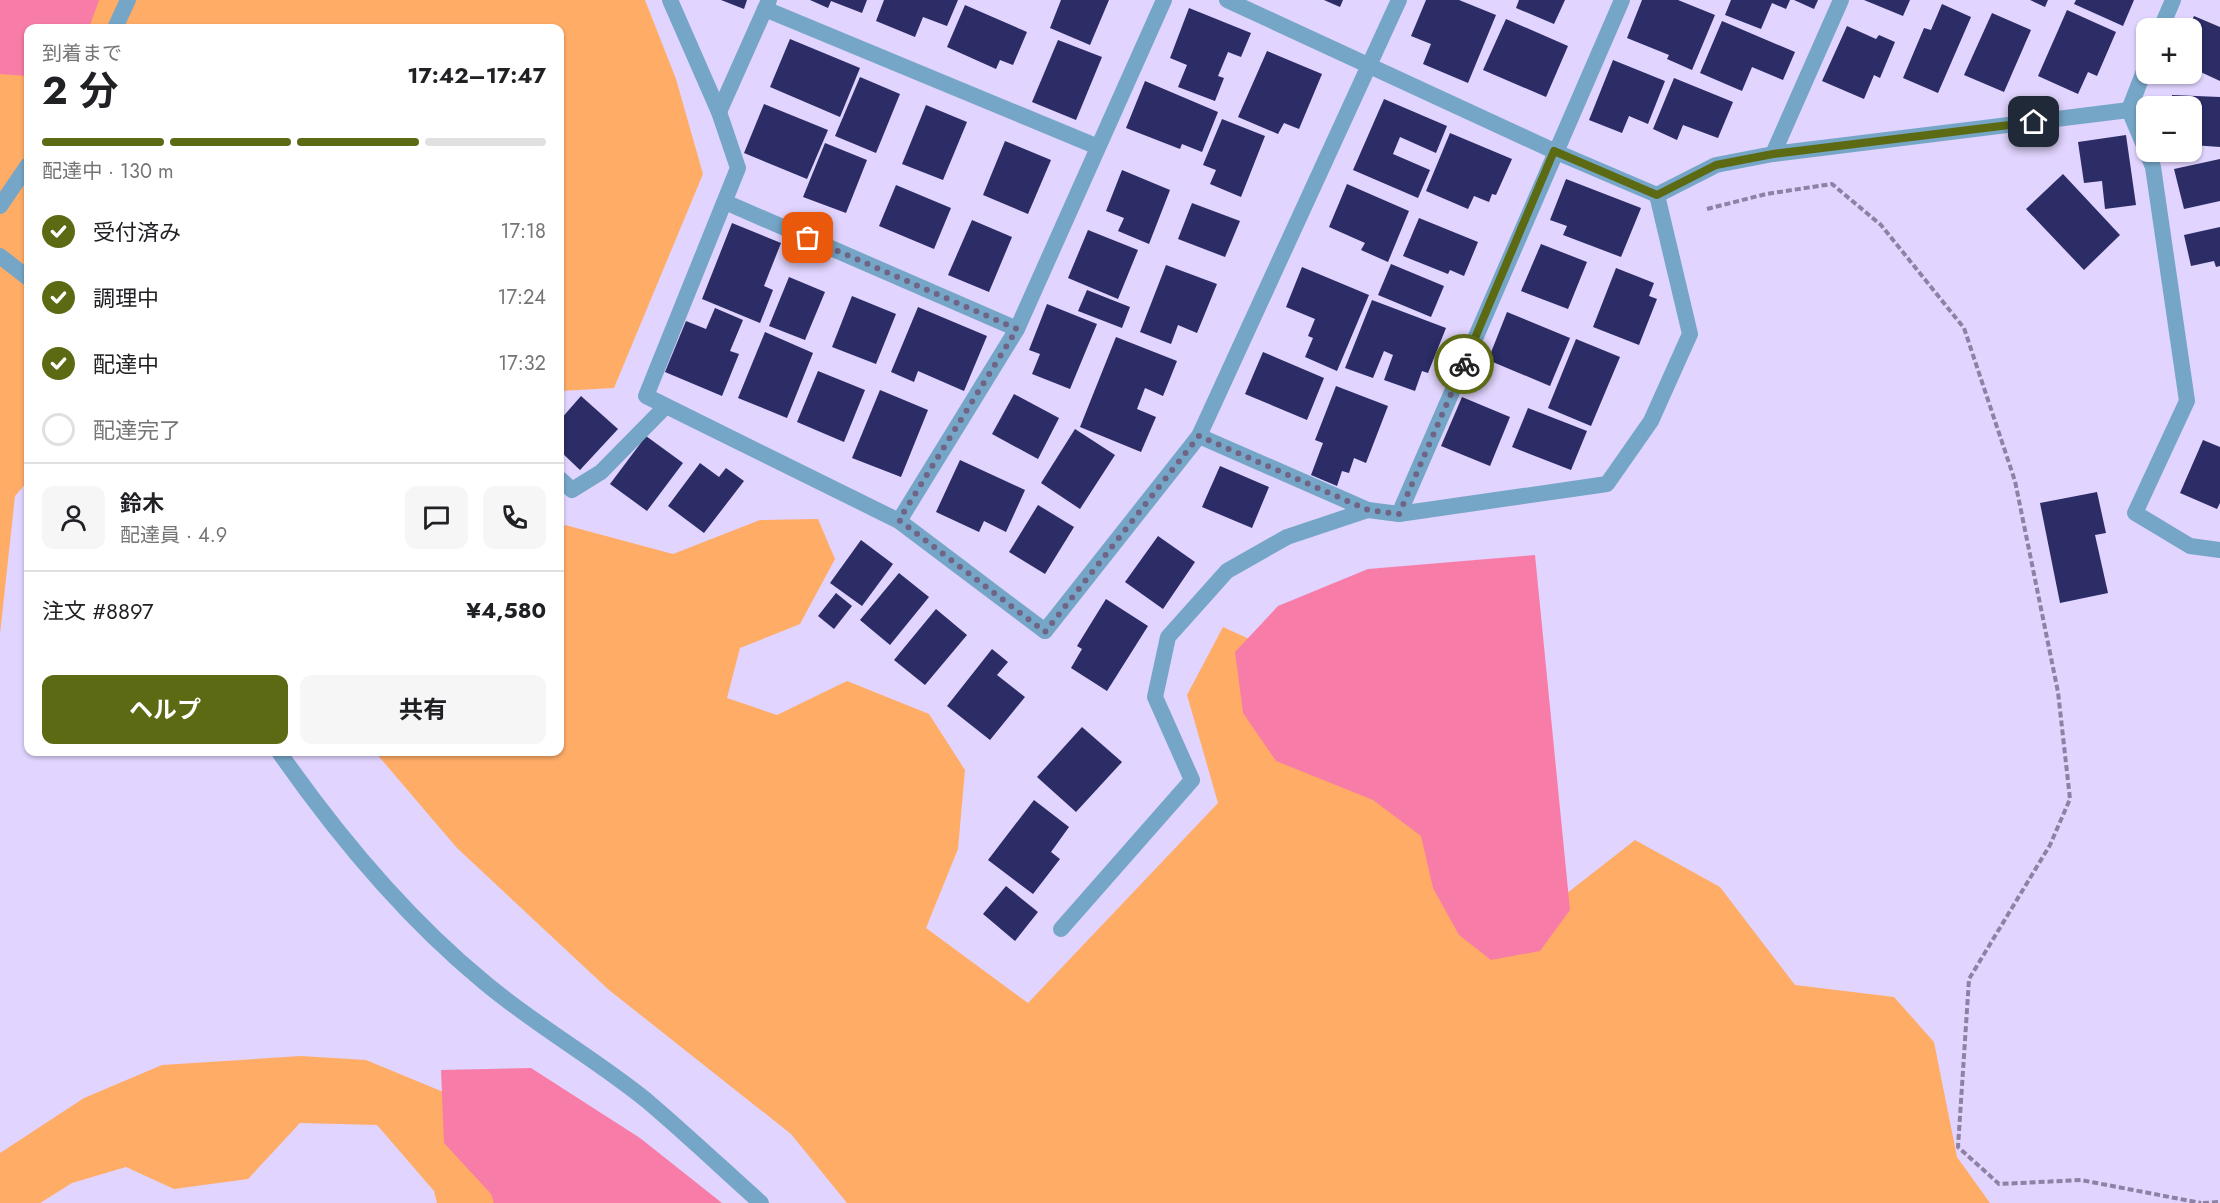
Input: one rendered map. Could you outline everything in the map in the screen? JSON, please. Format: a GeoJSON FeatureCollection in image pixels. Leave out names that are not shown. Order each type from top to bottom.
{"type":"FeatureCollection","features":[{"type":"Feature","properties":{"kind":"street"},"geometry":{"type":"LineString","coordinates":[[117,24],[128,0]]}},
{"type":"Feature","properties":{"kind":"street"},"geometry":{"type":"LineString","coordinates":[[670,0],[719,112],[738,168],[646,396],[899,520],[1045,632],[1199,436],[1399,0]]}},
{"type":"Feature","properties":{"kind":"street"},"geometry":{"type":"LineString","coordinates":[[899,520],[1017,329],[1164,0]]}},
{"type":"Feature","properties":{"kind":"street"},"geometry":{"type":"LineString","coordinates":[[1227,0],[1554,151],[1657,195]]}},
{"type":"Feature","properties":{"kind":"street"},"geometry":{"type":"LineString","coordinates":[[1399,514],[1554,151],[1622,0]]}},
{"type":"Feature","properties":{"kind":"street"},"geometry":{"type":"LineString","coordinates":[[1773,154],[1841,0]]}},
{"type":"Feature","properties":{"kind":"street"},"geometry":{"type":"LineString","coordinates":[[2165,18],[2173,0]]}},
{"type":"Feature","properties":{"kind":"street"},"geometry":{"type":"LineString","coordinates":[[719,112],[767,4],[1098,147]]}},
{"type":"Feature","properties":{"kind":"street"},"geometry":{"type":"LineString","coordinates":[[2139,84],[2129,110],[2153,167],[2187,401],[2135,513],[2190,546],[2220,550]]}},
{"type":"Feature","properties":{"kind":"street"},"geometry":{"type":"LineString","coordinates":[[1657,195],[1716,165],[1773,154],[2129,110]]}},
{"type":"Feature","properties":{"kind":"street"},"geometry":{"type":"LineString","coordinates":[[0,206],[24,171]]}},
{"type":"Feature","properties":{"kind":"street"},"geometry":{"type":"LineString","coordinates":[[1199,436],[1368,510],[1399,514],[1607,484],[1651,421],[1690,334],[1657,195]]}},
{"type":"Feature","properties":{"kind":"street"},"geometry":{"type":"LineString","coordinates":[[725,202],[1017,329]]}},
{"type":"Feature","properties":{"kind":"street"},"geometry":{"type":"LineString","coordinates":[[0,256],[24,275]]}},
{"type":"Feature","properties":{"kind":"street"},"geometry":{"type":"LineString","coordinates":[[564,483],[572,490],[601,472],[665,407]]}},
{"type":"Feature","properties":{"kind":"street"},"geometry":{"type":"LineString","coordinates":[[1061,929],[1192,780],[1155,697],[1168,637],[1227,571],[1287,537],[1368,510]]}},
{"type":"Feature","properties":{"kind":"street"},"geometry":{"type":"LineString","coordinates":[[282,756],[308,793],[374,873],[431,934],[484,983],[645,1100],[761,1203]]}},
{"type":"Feature","properties":{"kind":"path"},"geometry":{"type":"LineString","coordinates":[[1707,209],[1766,194],[1832,184],[1881,225],[1964,328],[2015,482],[2058,692],[2070,799],[2050,845],[1969,979],[1958,1147],[1999,1185],[2081,1180],[2202,1203],[2220,1202]]}},
{"type":"Feature","properties":{"kind":"shaded area"},"geometry":{"type":"Polygon","coordinates":[[[0,0],[645,0],[676,79],[703,174],[614,388],[564,391],[564,24],[24,24],[24,486],[15,496],[0,634],[0,0]]]}},
{"type":"Feature","properties":{"kind":"shaded area"},"geometry":{"type":"Polygon","coordinates":[[[0,0],[99,0],[90,24],[24,24],[24,76],[0,74],[0,0]]]}},
{"type":"Feature","properties":{"kind":"shaded area"},"geometry":{"type":"Polygon","coordinates":[[[818,519],[835,559],[800,624],[740,648],[727,698],[777,715],[847,681],[929,714],[965,770],[958,849],[926,928],[1028,1003],[1218,803],[1187,695],[1223,627],[1271,649],[1521,929],[1635,840],[1720,887],[1795,985],[1894,997],[1934,1042],[1957,1157],[1990,1203],[847,1203],[791,1134],[609,990],[457,848],[378,756],[564,756],[565,525],[673,554],[760,520],[818,519]]]}},
{"type":"Feature","properties":{"kind":"shaded area"},"geometry":{"type":"Polygon","coordinates":[[[1535,555],[1570,910],[1540,951],[1491,960],[1459,935],[1433,888],[1421,836],[1373,800],[1276,761],[1243,713],[1235,652],[1278,606],[1368,569],[1535,555]]]}},
{"type":"Feature","properties":{"kind":"shaded area"},"geometry":{"type":"Polygon","coordinates":[[[301,1056],[366,1060],[470,1103],[515,1203],[437,1203],[434,1191],[377,1125],[300,1123],[248,1179],[174,1189],[126,1167],[72,1183],[40,1203],[0,1203],[0,1153],[84,1098],[162,1065],[301,1056]]]}},
{"type":"Feature","properties":{"kind":"shaded area"},"geometry":{"type":"Polygon","coordinates":[[[531,1068],[640,1138],[722,1203],[494,1203],[491,1194],[444,1143],[441,1070],[531,1068]]]}},
{"type":"Feature","properties":{"kind":"building"},"geometry":{"type":"Polygon","coordinates":[[[721,0],[747,0],[744,9],[721,0]]]}},
{"type":"Feature","properties":{"kind":"building"},"geometry":{"type":"Polygon","coordinates":[[[810,0],[867,0],[862,13],[831,1],[828,8],[810,0]]]}},
{"type":"Feature","properties":{"kind":"building"},"geometry":{"type":"Polygon","coordinates":[[[884,0],[958,0],[947,26],[923,17],[915,37],[876,21],[884,0]]]}},
{"type":"Feature","properties":{"kind":"building"},"geometry":{"type":"Polygon","coordinates":[[[1061,0],[1109,0],[1090,45],[1050,28],[1061,0]]]}},
{"type":"Feature","properties":{"kind":"building"},"geometry":{"type":"Polygon","coordinates":[[[1324,0],[1343,0],[1340,7],[1324,0]]]}},
{"type":"Feature","properties":{"kind":"building"},"geometry":{"type":"Polygon","coordinates":[[[1426,0],[1459,0],[1496,15],[1468,83],[1423,64],[1431,44],[1411,36],[1426,0]]]}},
{"type":"Feature","properties":{"kind":"building"},"geometry":{"type":"Polygon","coordinates":[[[1519,0],[1565,0],[1554,24],[1516,8],[1519,0]]]}},
{"type":"Feature","properties":{"kind":"building"},"geometry":{"type":"Polygon","coordinates":[[[1642,0],[1678,0],[1715,15],[1692,70],[1667,59],[1669,55],[1627,38],[1642,0]]]}},
{"type":"Feature","properties":{"kind":"building"},"geometry":{"type":"Polygon","coordinates":[[[1731,0],[1790,0],[1786,9],[1772,3],[1761,29],[1725,15],[1731,0]]]}},
{"type":"Feature","properties":{"kind":"building"},"geometry":{"type":"Polygon","coordinates":[[[1794,0],[1818,0],[1814,9],[1794,0]]]}},
{"type":"Feature","properties":{"kind":"building"},"geometry":{"type":"Polygon","coordinates":[[[1864,0],[1910,0],[1903,16],[1864,0]]]}},
{"type":"Feature","properties":{"kind":"building"},"geometry":{"type":"Polygon","coordinates":[[[2030,0],[2048,0],[2045,7],[2030,0]]]}},
{"type":"Feature","properties":{"kind":"building"},"geometry":{"type":"Polygon","coordinates":[[[2076,0],[2134,0],[2123,26],[2074,4],[2076,0]]]}},
{"type":"Feature","properties":{"kind":"building"},"geometry":{"type":"Polygon","coordinates":[[[1942,4],[1971,17],[1938,93],[1903,78],[1924,28],[1931,30],[1942,4]]]}},
{"type":"Feature","properties":{"kind":"building"},"geometry":{"type":"Polygon","coordinates":[[[965,5],[1027,32],[1013,65],[1000,60],[996,69],[947,47],[965,5]]]}},
{"type":"Feature","properties":{"kind":"building"},"geometry":{"type":"Polygon","coordinates":[[[1189,8],[1251,33],[1241,57],[1228,52],[1218,76],[1224,78],[1215,101],[1178,87],[1187,65],[1170,58],[1189,8]]]}},
{"type":"Feature","properties":{"kind":"building"},"geometry":{"type":"Polygon","coordinates":[[[2067,10],[2116,32],[2097,76],[2088,72],[2078,94],[2038,76],[2067,10]]]}},
{"type":"Feature","properties":{"kind":"building"},"geometry":{"type":"Polygon","coordinates":[[[1992,13],[2031,30],[2004,92],[1964,75],[1992,13]]]}},
{"type":"Feature","properties":{"kind":"building"},"geometry":{"type":"Polygon","coordinates":[[[1506,19],[1568,46],[1546,97],[1483,70],[1506,19]]]}},
{"type":"Feature","properties":{"kind":"building"},"geometry":{"type":"Polygon","coordinates":[[[2202,19],[2220,27],[2220,81],[2202,73],[2202,19]]]}},
{"type":"Feature","properties":{"kind":"building"},"geometry":{"type":"Polygon","coordinates":[[[1722,21],[1795,52],[1783,80],[1752,67],[1742,91],[1700,73],[1722,21]]]}},
{"type":"Feature","properties":{"kind":"building"},"geometry":{"type":"Polygon","coordinates":[[[1847,26],[1876,39],[1879,35],[1895,42],[1880,78],[1874,75],[1864,99],[1822,81],[1847,26]]]}},
{"type":"Feature","properties":{"kind":"building"},"geometry":{"type":"Polygon","coordinates":[[[790,39],[860,68],[840,117],[770,87],[790,39]]]}},
{"type":"Feature","properties":{"kind":"building"},"geometry":{"type":"Polygon","coordinates":[[[1058,40],[1102,57],[1076,120],[1032,102],[1058,40]]]}},
{"type":"Feature","properties":{"kind":"building"},"geometry":{"type":"Polygon","coordinates":[[[1267,51],[1322,74],[1299,129],[1284,123],[1278,134],[1238,117],[1267,51]]]}},
{"type":"Feature","properties":{"kind":"building"},"geometry":{"type":"Polygon","coordinates":[[[1613,60],[1665,81],[1648,124],[1629,116],[1622,133],[1589,120],[1613,60]]]}},
{"type":"Feature","properties":{"kind":"building"},"geometry":{"type":"Polygon","coordinates":[[[860,77],[900,94],[876,153],[835,136],[860,77]]]}},
{"type":"Feature","properties":{"kind":"building"},"geometry":{"type":"Polygon","coordinates":[[[1674,78],[1733,102],[1718,138],[1683,125],[1677,140],[1653,129],[1674,78]]]}},
{"type":"Feature","properties":{"kind":"building"},"geometry":{"type":"Polygon","coordinates":[[[1145,81],[1218,112],[1202,152],[1182,144],[1180,149],[1126,128],[1145,81]]]}},
{"type":"Feature","properties":{"kind":"building"},"geometry":{"type":"Polygon","coordinates":[[[2202,96],[2220,97],[2220,147],[2202,146],[2202,96]]]}},
{"type":"Feature","properties":{"kind":"building"},"geometry":{"type":"Polygon","coordinates":[[[1384,99],[1447,126],[1436,153],[1400,137],[1393,154],[1430,170],[1418,198],[1353,170],[1384,99]]]}},
{"type":"Feature","properties":{"kind":"building"},"geometry":{"type":"Polygon","coordinates":[[[764,104],[828,130],[807,179],[744,153],[764,104]]]}},
{"type":"Feature","properties":{"kind":"building"},"geometry":{"type":"Polygon","coordinates":[[[926,105],[967,122],[943,180],[902,164],[926,105]]]}},
{"type":"Feature","properties":{"kind":"building"},"geometry":{"type":"Polygon","coordinates":[[[1222,119],[1265,136],[1241,197],[1210,184],[1216,170],[1203,165],[1222,119]]]}},
{"type":"Feature","properties":{"kind":"building"},"geometry":{"type":"Polygon","coordinates":[[[1450,133],[1512,159],[1496,195],[1492,194],[1489,202],[1474,196],[1468,209],[1426,191],[1450,133]]]}},
{"type":"Feature","properties":{"kind":"building"},"geometry":{"type":"Polygon","coordinates":[[[2126,135],[2136,205],[2105,209],[2102,181],[2084,183],[2078,142],[2126,135]]]}},
{"type":"Feature","properties":{"kind":"building"},"geometry":{"type":"Polygon","coordinates":[[[1005,141],[1051,160],[1028,214],[983,195],[1005,141]]]}},
{"type":"Feature","properties":{"kind":"building"},"geometry":{"type":"Polygon","coordinates":[[[825,143],[867,160],[846,213],[803,197],[825,143]]]}},
{"type":"Feature","properties":{"kind":"building"},"geometry":{"type":"Polygon","coordinates":[[[2220,159],[2220,201],[2184,209],[2174,169],[2220,159]]]}},
{"type":"Feature","properties":{"kind":"building"},"geometry":{"type":"Polygon","coordinates":[[[1122,170],[1170,190],[1149,244],[1118,231],[1124,218],[1106,211],[1122,170]]]}},
{"type":"Feature","properties":{"kind":"building"},"geometry":{"type":"Polygon","coordinates":[[[2063,174],[2120,235],[2084,270],[2026,209],[2063,174]]]}},
{"type":"Feature","properties":{"kind":"building"},"geometry":{"type":"Polygon","coordinates":[[[1566,179],[1641,208],[1621,257],[1563,235],[1567,226],[1550,220],[1566,179]]]}},
{"type":"Feature","properties":{"kind":"building"},"geometry":{"type":"Polygon","coordinates":[[[1347,184],[1409,211],[1388,262],[1361,250],[1365,243],[1329,227],[1347,184]]]}},
{"type":"Feature","properties":{"kind":"building"},"geometry":{"type":"Polygon","coordinates":[[[896,185],[951,208],[934,249],[879,226],[896,185]]]}},
{"type":"Feature","properties":{"kind":"building"},"geometry":{"type":"Polygon","coordinates":[[[1192,203],[1240,221],[1225,257],[1178,239],[1192,203]]]}},
{"type":"Feature","properties":{"kind":"building"},"geometry":{"type":"Polygon","coordinates":[[[1419,218],[1478,242],[1464,276],[1450,270],[1448,274],[1403,256],[1419,218]]]}},
{"type":"Feature","properties":{"kind":"building"},"geometry":{"type":"Polygon","coordinates":[[[972,220],[1012,237],[989,292],[948,275],[972,220]]]}},
{"type":"Feature","properties":{"kind":"building"},"geometry":{"type":"Polygon","coordinates":[[[732,223],[781,243],[764,286],[773,290],[760,323],[702,299],[732,223]]]}},
{"type":"Feature","properties":{"kind":"building"},"geometry":{"type":"Polygon","coordinates":[[[2220,227],[2220,266],[2216,267],[2214,261],[2191,266],[2184,235],[2220,227]]]}},
{"type":"Feature","properties":{"kind":"building"},"geometry":{"type":"Polygon","coordinates":[[[1088,230],[1138,250],[1118,299],[1068,278],[1088,230]]]}},
{"type":"Feature","properties":{"kind":"building"},"geometry":{"type":"Polygon","coordinates":[[[1541,244],[1587,262],[1568,309],[1521,291],[1541,244]]]}},
{"type":"Feature","properties":{"kind":"building"},"geometry":{"type":"Polygon","coordinates":[[[1391,264],[1444,286],[1431,317],[1378,295],[1391,264]]]}},
{"type":"Feature","properties":{"kind":"building"},"geometry":{"type":"Polygon","coordinates":[[[1166,265],[1217,284],[1197,333],[1178,325],[1171,344],[1140,332],[1166,265]]]}},
{"type":"Feature","properties":{"kind":"building"},"geometry":{"type":"Polygon","coordinates":[[[1302,267],[1369,295],[1337,371],[1305,357],[1313,338],[1308,336],[1315,319],[1286,307],[1302,267]]]}},
{"type":"Feature","properties":{"kind":"building"},"geometry":{"type":"Polygon","coordinates":[[[1616,268],[1654,283],[1649,296],[1657,299],[1639,345],[1593,327],[1616,268]]]}},
{"type":"Feature","properties":{"kind":"building"},"geometry":{"type":"Polygon","coordinates":[[[789,277],[825,292],[805,340],[769,326],[789,277]]]}},
{"type":"Feature","properties":{"kind":"building"},"geometry":{"type":"Polygon","coordinates":[[[1087,290],[1130,307],[1122,328],[1078,311],[1087,290]]]}},
{"type":"Feature","properties":{"kind":"building"},"geometry":{"type":"Polygon","coordinates":[[[852,296],[896,314],[876,364],[832,347],[852,296]]]}},
{"type":"Feature","properties":{"kind":"building"},"geometry":{"type":"Polygon","coordinates":[[[1372,300],[1446,328],[1428,373],[1422,371],[1415,391],[1384,380],[1393,355],[1384,351],[1373,378],[1345,368],[1372,300]]]}},
{"type":"Feature","properties":{"kind":"building"},"geometry":{"type":"Polygon","coordinates":[[[1047,304],[1097,324],[1070,389],[1032,374],[1040,354],[1029,350],[1047,304]]]}},
{"type":"Feature","properties":{"kind":"building"},"geometry":{"type":"Polygon","coordinates":[[[918,307],[987,336],[964,391],[918,371],[914,382],[891,372],[918,307]]]}},
{"type":"Feature","properties":{"kind":"building"},"geometry":{"type":"Polygon","coordinates":[[[715,308],[743,320],[730,351],[739,354],[722,396],[665,372],[686,321],[706,329],[715,308]]]}},
{"type":"Feature","properties":{"kind":"building"},"geometry":{"type":"Polygon","coordinates":[[[1507,312],[1570,338],[1550,386],[1488,360],[1507,312]]]}},
{"type":"Feature","properties":{"kind":"building"},"geometry":{"type":"Polygon","coordinates":[[[765,332],[813,353],[787,418],[738,398],[765,332]]]}},
{"type":"Feature","properties":{"kind":"building"},"geometry":{"type":"Polygon","coordinates":[[[1116,337],[1177,361],[1163,396],[1145,388],[1137,409],[1156,417],[1141,452],[1080,427],[1116,337]]]}},
{"type":"Feature","properties":{"kind":"building"},"geometry":{"type":"Polygon","coordinates":[[[1576,339],[1620,357],[1591,426],[1548,408],[1576,339]]]}},
{"type":"Feature","properties":{"kind":"building"},"geometry":{"type":"Polygon","coordinates":[[[1263,352],[1324,378],[1307,420],[1245,394],[1263,352]]]}},
{"type":"Feature","properties":{"kind":"building"},"geometry":{"type":"Polygon","coordinates":[[[818,371],[865,390],[844,442],[797,422],[818,371]]]}},
{"type":"Feature","properties":{"kind":"building"},"geometry":{"type":"Polygon","coordinates":[[[1336,386],[1388,406],[1366,463],[1354,458],[1349,473],[1342,471],[1337,486],[1311,475],[1323,443],[1315,440],[1336,386]]]}},
{"type":"Feature","properties":{"kind":"building"},"geometry":{"type":"Polygon","coordinates":[[[880,390],[928,410],[901,477],[852,458],[880,390]]]}},
{"type":"Feature","properties":{"kind":"building"},"geometry":{"type":"Polygon","coordinates":[[[1014,394],[1059,418],[1038,459],[992,434],[1014,394]]]}},
{"type":"Feature","properties":{"kind":"building"},"geometry":{"type":"Polygon","coordinates":[[[581,396],[618,429],[580,470],[564,455],[564,415],[581,396]]]}},
{"type":"Feature","properties":{"kind":"building"},"geometry":{"type":"Polygon","coordinates":[[[1462,397],[1510,417],[1490,466],[1441,446],[1462,397]]]}},
{"type":"Feature","properties":{"kind":"building"},"geometry":{"type":"Polygon","coordinates":[[[1528,408],[1587,431],[1571,470],[1512,447],[1528,408]]]}},
{"type":"Feature","properties":{"kind":"building"},"geometry":{"type":"Polygon","coordinates":[[[1075,429],[1115,455],[1080,509],[1041,483],[1075,429]]]}},
{"type":"Feature","properties":{"kind":"building"},"geometry":{"type":"Polygon","coordinates":[[[646,436],[683,463],[647,511],[610,484],[646,436]]]}},
{"type":"Feature","properties":{"kind":"building"},"geometry":{"type":"Polygon","coordinates":[[[2203,440],[2220,447],[2220,503],[2217,509],[2180,493],[2203,440]]]}},
{"type":"Feature","properties":{"kind":"building"},"geometry":{"type":"Polygon","coordinates":[[[960,460],[1025,490],[1006,532],[984,521],[979,532],[936,512],[960,460]]]}},
{"type":"Feature","properties":{"kind":"building"},"geometry":{"type":"Polygon","coordinates":[[[700,463],[719,477],[726,468],[744,481],[704,533],[668,506],[700,463]]]}},
{"type":"Feature","properties":{"kind":"building"},"geometry":{"type":"Polygon","coordinates":[[[1220,466],[1269,487],[1252,528],[1202,507],[1220,466]]]}},
{"type":"Feature","properties":{"kind":"building"},"geometry":{"type":"Polygon","coordinates":[[[2097,492],[2106,533],[2095,535],[2108,593],[2060,603],[2040,503],[2097,492]]]}},
{"type":"Feature","properties":{"kind":"building"},"geometry":{"type":"Polygon","coordinates":[[[1038,505],[1074,527],[1045,574],[1009,552],[1038,505]]]}},
{"type":"Feature","properties":{"kind":"building"},"geometry":{"type":"Polygon","coordinates":[[[1158,536],[1195,562],[1163,609],[1125,582],[1158,536]]]}},
{"type":"Feature","properties":{"kind":"building"},"geometry":{"type":"Polygon","coordinates":[[[861,540],[893,564],[862,606],[830,583],[861,540]]]}},
{"type":"Feature","properties":{"kind":"building"},"geometry":{"type":"Polygon","coordinates":[[[899,573],[929,597],[890,645],[860,620],[899,573]]]}},
{"type":"Feature","properties":{"kind":"building"},"geometry":{"type":"Polygon","coordinates":[[[836,593],[852,606],[834,629],[818,616],[836,593]]]}},
{"type":"Feature","properties":{"kind":"building"},"geometry":{"type":"Polygon","coordinates":[[[1106,599],[1148,626],[1107,691],[1071,668],[1082,649],[1077,646],[1106,599]]]}},
{"type":"Feature","properties":{"kind":"building"},"geometry":{"type":"Polygon","coordinates":[[[936,609],[967,635],[925,685],[894,660],[936,609]]]}},
{"type":"Feature","properties":{"kind":"building"},"geometry":{"type":"Polygon","coordinates":[[[992,649],[1008,662],[997,675],[1025,697],[990,740],[947,706],[992,649]]]}},
{"type":"Feature","properties":{"kind":"building"},"geometry":{"type":"Polygon","coordinates":[[[1082,727],[1122,762],[1076,812],[1037,777],[1082,727]]]}},
{"type":"Feature","properties":{"kind":"building"},"geometry":{"type":"Polygon","coordinates":[[[1034,800],[1069,827],[1051,852],[1060,859],[1033,894],[988,860],[1034,800]]]}},
{"type":"Feature","properties":{"kind":"building"},"geometry":{"type":"Polygon","coordinates":[[[1006,886],[1038,912],[1015,941],[983,914],[1006,886]]]}},
{"type":"Feature","properties":{"kind":"way so far"},"geometry":{"type":"LineString","coordinates":[[808,238],[1017,329],[974,404],[899,520],[1045,632],[1199,436],[1368,510],[1399,514],[1464,364]]}},
{"type":"Feature","properties":{"kind":"route"},"geometry":{"type":"LineString","coordinates":[[1464,364],[1554,151],[1657,195],[1716,165],[1773,154],[2034,122]]}}]}
